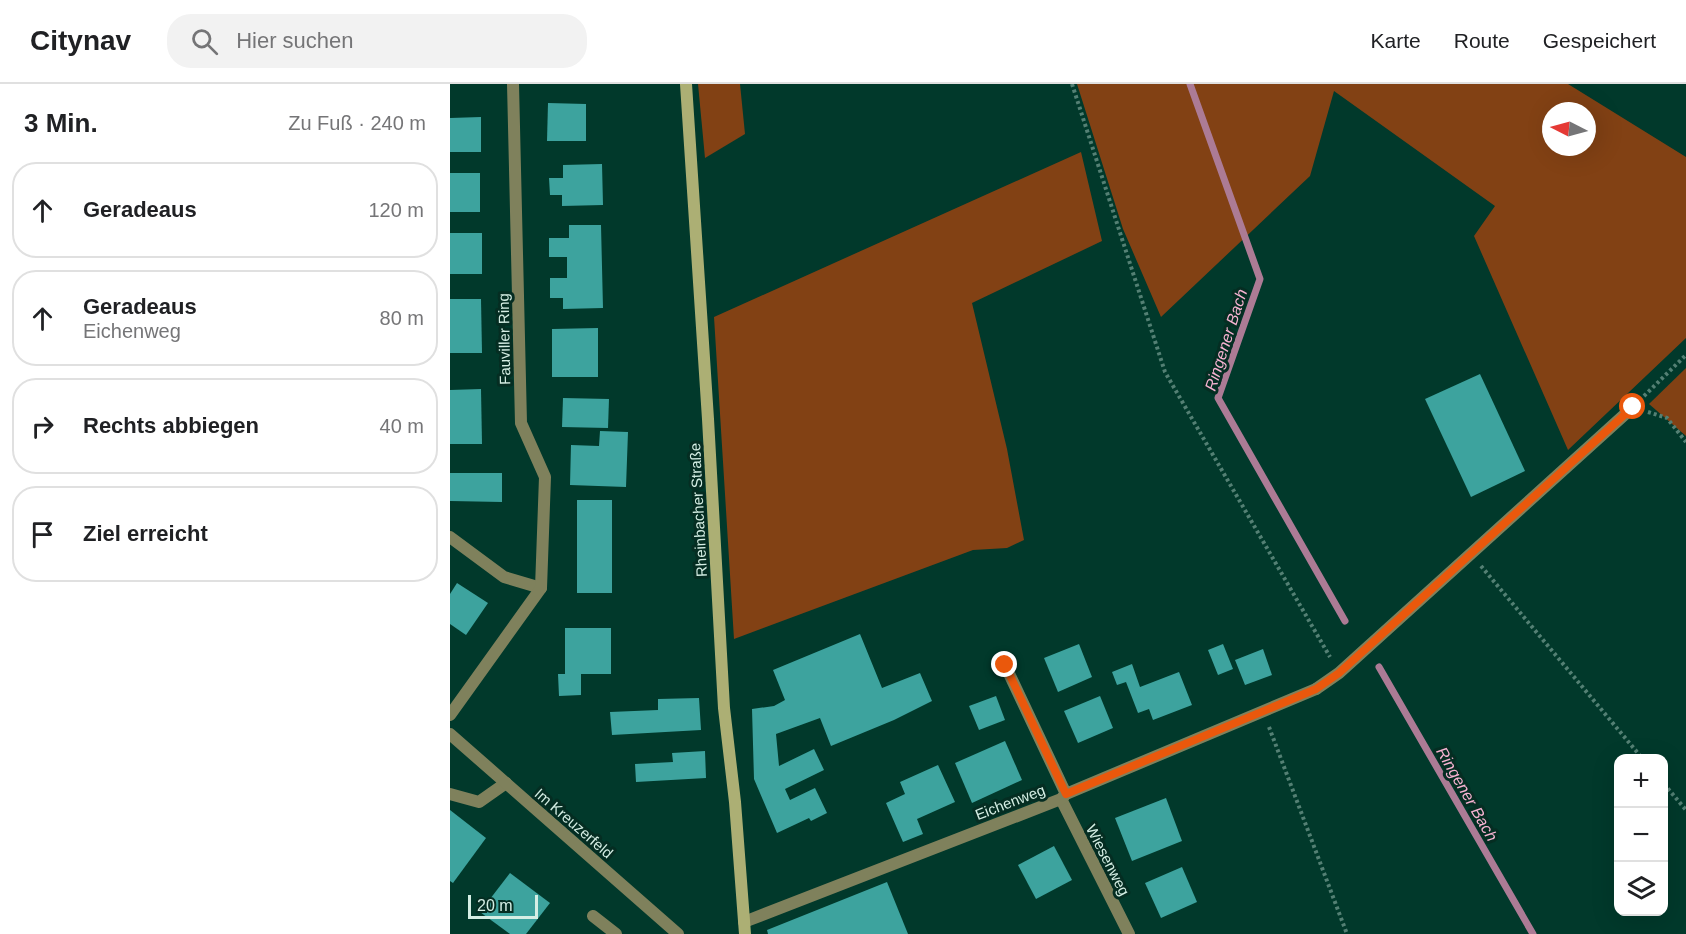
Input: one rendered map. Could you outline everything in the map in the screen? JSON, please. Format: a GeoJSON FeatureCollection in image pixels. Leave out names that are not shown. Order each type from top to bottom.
{"type":"FeatureCollection","features":[{"type":"Feature","properties":{"kind":"main road","name":"Rheinbacher Straße"},"geometry":{"type":"LineString","coordinates":[[686,84],[709,431],[724,708],[735,802],[745,928]]}},
{"type":"Feature","properties":{"kind":"street","name":"Fauviller Ring"},"geometry":{"type":"LineString","coordinates":[[513,84],[521,423],[545,477],[542,588]]}},
{"type":"Feature","properties":{"kind":"street","name":"Eichenweg"},"geometry":{"type":"LineString","coordinates":[[745,928],[1316,689],[1339,673],[1633,407]]}},
{"type":"Feature","properties":{"kind":"street"},"geometry":{"type":"LineString","coordinates":[[450,537],[504,577],[542,588],[450,715]]}},
{"type":"Feature","properties":{"kind":"street","name":"Wiesenweg"},"geometry":{"type":"LineString","coordinates":[[1005,665],[1129,934]]}},
{"type":"Feature","properties":{"kind":"street","name":"Im Kreuzerfeld"},"geometry":{"type":"LineString","coordinates":[[450,734],[678,934]]}},
{"type":"Feature","properties":{"kind":"street"},"geometry":{"type":"LineString","coordinates":[[450,794],[479,802],[506,783]]}},
{"type":"Feature","properties":{"kind":"street"},"geometry":{"type":"LineString","coordinates":[[593,916],[616,934]]}},
{"type":"Feature","properties":{"kind":"path"},"geometry":{"type":"LineString","coordinates":[[1072,84],[1165,372],[1339,673]]}},
{"type":"Feature","properties":{"kind":"path"},"geometry":{"type":"LineString","coordinates":[[1686,355],[1633,407],[1666,418],[1686,442]]}},
{"type":"Feature","properties":{"kind":"path"},"geometry":{"type":"LineString","coordinates":[[1470,554],[1638,754]]}},
{"type":"Feature","properties":{"kind":"path"},"geometry":{"type":"LineString","coordinates":[[1263,710],[1347,934]]}},
{"type":"Feature","properties":{"kind":"path"},"geometry":{"type":"LineString","coordinates":[[1668,788],[1686,810]]}},
{"type":"Feature","properties":{"kind":"shaded area"},"geometry":{"type":"Polygon","coordinates":[[[698,84],[740,84],[745,134],[705,158],[698,84]]]}},
{"type":"Feature","properties":{"kind":"shaded area"},"geometry":{"type":"Polygon","coordinates":[[[1077,84],[1568,84],[1686,157],[1686,338],[1568,450],[1474,236],[1495,206],[1334,91],[1310,176],[1161,317],[1123,229],[1077,84]]]}},
{"type":"Feature","properties":{"kind":"shaded area"},"geometry":{"type":"Polygon","coordinates":[[[1081,152],[1102,241],[972,303],[1007,449],[1024,540],[1007,548],[973,550],[734,639],[714,317],[1081,152]]]}},
{"type":"Feature","properties":{"kind":"shaded area"},"geometry":{"type":"Polygon","coordinates":[[[1686,368],[1686,436],[1649,404],[1686,368]]]}},
{"type":"Feature","properties":{"kind":"building"},"geometry":{"type":"Polygon","coordinates":[[[548,103],[586,104],[586,141],[547,141],[548,103]]]}},
{"type":"Feature","properties":{"kind":"building"},"geometry":{"type":"Polygon","coordinates":[[[481,117],[481,152],[450,152],[450,118],[481,117]]]}},
{"type":"Feature","properties":{"kind":"building"},"geometry":{"type":"Polygon","coordinates":[[[602,164],[603,205],[562,206],[562,195],[550,195],[549,178],[563,178],[563,165],[602,164]]]}},
{"type":"Feature","properties":{"kind":"building"},"geometry":{"type":"Polygon","coordinates":[[[450,173],[480,173],[480,212],[450,212],[450,173]]]}},
{"type":"Feature","properties":{"kind":"building"},"geometry":{"type":"Polygon","coordinates":[[[569,225],[601,225],[603,308],[563,309],[563,298],[550,298],[550,278],[567,278],[567,257],[549,257],[549,238],[569,238],[569,225]]]}},
{"type":"Feature","properties":{"kind":"building"},"geometry":{"type":"Polygon","coordinates":[[[450,233],[482,233],[482,274],[450,274],[450,233]]]}},
{"type":"Feature","properties":{"kind":"building"},"geometry":{"type":"Polygon","coordinates":[[[450,299],[481,299],[482,353],[450,353],[450,299]]]}},
{"type":"Feature","properties":{"kind":"building"},"geometry":{"type":"Polygon","coordinates":[[[598,328],[598,377],[552,377],[552,329],[598,328]]]}},
{"type":"Feature","properties":{"kind":"building"},"geometry":{"type":"Polygon","coordinates":[[[1480,374],[1525,471],[1471,497],[1425,399],[1480,374]]]}},
{"type":"Feature","properties":{"kind":"building"},"geometry":{"type":"Polygon","coordinates":[[[481,389],[482,444],[450,444],[450,390],[481,389]]]}},
{"type":"Feature","properties":{"kind":"building"},"geometry":{"type":"Polygon","coordinates":[[[563,398],[609,399],[608,428],[562,427],[563,398]]]}},
{"type":"Feature","properties":{"kind":"building"},"geometry":{"type":"Polygon","coordinates":[[[600,431],[628,432],[626,487],[570,485],[571,445],[599,446],[600,431]]]}},
{"type":"Feature","properties":{"kind":"building"},"geometry":{"type":"Polygon","coordinates":[[[450,473],[502,473],[502,502],[450,501],[450,473]]]}},
{"type":"Feature","properties":{"kind":"building"},"geometry":{"type":"Polygon","coordinates":[[[577,500],[612,500],[612,593],[577,593],[577,500]]]}},
{"type":"Feature","properties":{"kind":"building"},"geometry":{"type":"Polygon","coordinates":[[[457,583],[488,603],[466,635],[450,624],[450,594],[457,583]]]}},
{"type":"Feature","properties":{"kind":"building"},"geometry":{"type":"Polygon","coordinates":[[[565,628],[611,628],[611,674],[581,674],[581,695],[559,696],[558,674],[565,674],[565,628]]]}},
{"type":"Feature","properties":{"kind":"building"},"geometry":{"type":"Polygon","coordinates":[[[860,634],[882,688],[920,673],[932,701],[894,720],[831,746],[820,718],[776,734],[779,766],[814,749],[824,770],[785,789],[790,800],[815,788],[827,813],[811,821],[809,818],[777,833],[754,779],[752,709],[774,706],[785,700],[773,670],[860,634]]]}},
{"type":"Feature","properties":{"kind":"building"},"geometry":{"type":"Polygon","coordinates":[[[1079,644],[1092,677],[1058,692],[1044,658],[1079,644]]]}},
{"type":"Feature","properties":{"kind":"building"},"geometry":{"type":"Polygon","coordinates":[[[1223,644],[1233,669],[1218,675],[1208,650],[1223,644]]]}},
{"type":"Feature","properties":{"kind":"building"},"geometry":{"type":"Polygon","coordinates":[[[1263,649],[1272,675],[1245,685],[1235,660],[1263,649]]]}},
{"type":"Feature","properties":{"kind":"building"},"geometry":{"type":"Polygon","coordinates":[[[1132,664],[1140,687],[1179,672],[1192,705],[1153,720],[1149,709],[1138,713],[1126,682],[1117,685],[1112,672],[1132,664]]]}},
{"type":"Feature","properties":{"kind":"building"},"geometry":{"type":"Polygon","coordinates":[[[996,696],[1005,720],[979,730],[969,706],[996,696]]]}},
{"type":"Feature","properties":{"kind":"building"},"geometry":{"type":"Polygon","coordinates":[[[1100,696],[1113,728],[1078,743],[1064,711],[1100,696]]]}},
{"type":"Feature","properties":{"kind":"building"},"geometry":{"type":"Polygon","coordinates":[[[699,698],[701,730],[612,735],[610,712],[658,710],[658,699],[699,698]]]}},
{"type":"Feature","properties":{"kind":"building"},"geometry":{"type":"Polygon","coordinates":[[[1005,741],[1022,780],[972,803],[955,763],[1005,741]]]}},
{"type":"Feature","properties":{"kind":"building"},"geometry":{"type":"Polygon","coordinates":[[[705,751],[706,778],[636,782],[635,764],[673,762],[672,753],[705,751]]]}},
{"type":"Feature","properties":{"kind":"building"},"geometry":{"type":"Polygon","coordinates":[[[938,765],[955,802],[917,819],[923,834],[903,842],[886,803],[905,794],[900,782],[938,765]]]}},
{"type":"Feature","properties":{"kind":"building"},"geometry":{"type":"Polygon","coordinates":[[[1166,798],[1182,841],[1132,861],[1115,818],[1166,798]]]}},
{"type":"Feature","properties":{"kind":"building"},"geometry":{"type":"Polygon","coordinates":[[[450,810],[486,838],[453,883],[450,881],[450,810]]]}},
{"type":"Feature","properties":{"kind":"building"},"geometry":{"type":"Polygon","coordinates":[[[1054,846],[1072,880],[1036,899],[1018,865],[1054,846]]]}},
{"type":"Feature","properties":{"kind":"building"},"geometry":{"type":"Polygon","coordinates":[[[1182,867],[1197,902],[1161,918],[1145,883],[1182,867]]]}},
{"type":"Feature","properties":{"kind":"building"},"geometry":{"type":"Polygon","coordinates":[[[510,873],[550,903],[526,934],[510,934],[480,912],[510,873]]]}},
{"type":"Feature","properties":{"kind":"building"},"geometry":{"type":"Polygon","coordinates":[[[887,882],[908,934],[768,934],[767,930],[887,882]]]}},
{"type":"Feature","properties":{"kind":"waterway","name":"Ringener Bach"},"geometry":{"type":"LineString","coordinates":[[1190,84],[1260,279],[1218,398],[1345,621]]}},
{"type":"Feature","properties":{"kind":"waterway","name":"Ringener Bach"},"geometry":{"type":"LineString","coordinates":[[1379,667],[1533,934]]}},
{"type":"Feature","properties":{"kind":"route"},"geometry":{"type":"LineString","coordinates":[[1005,665],[1066,794],[1316,689],[1339,673],[1633,407]]}}]}
